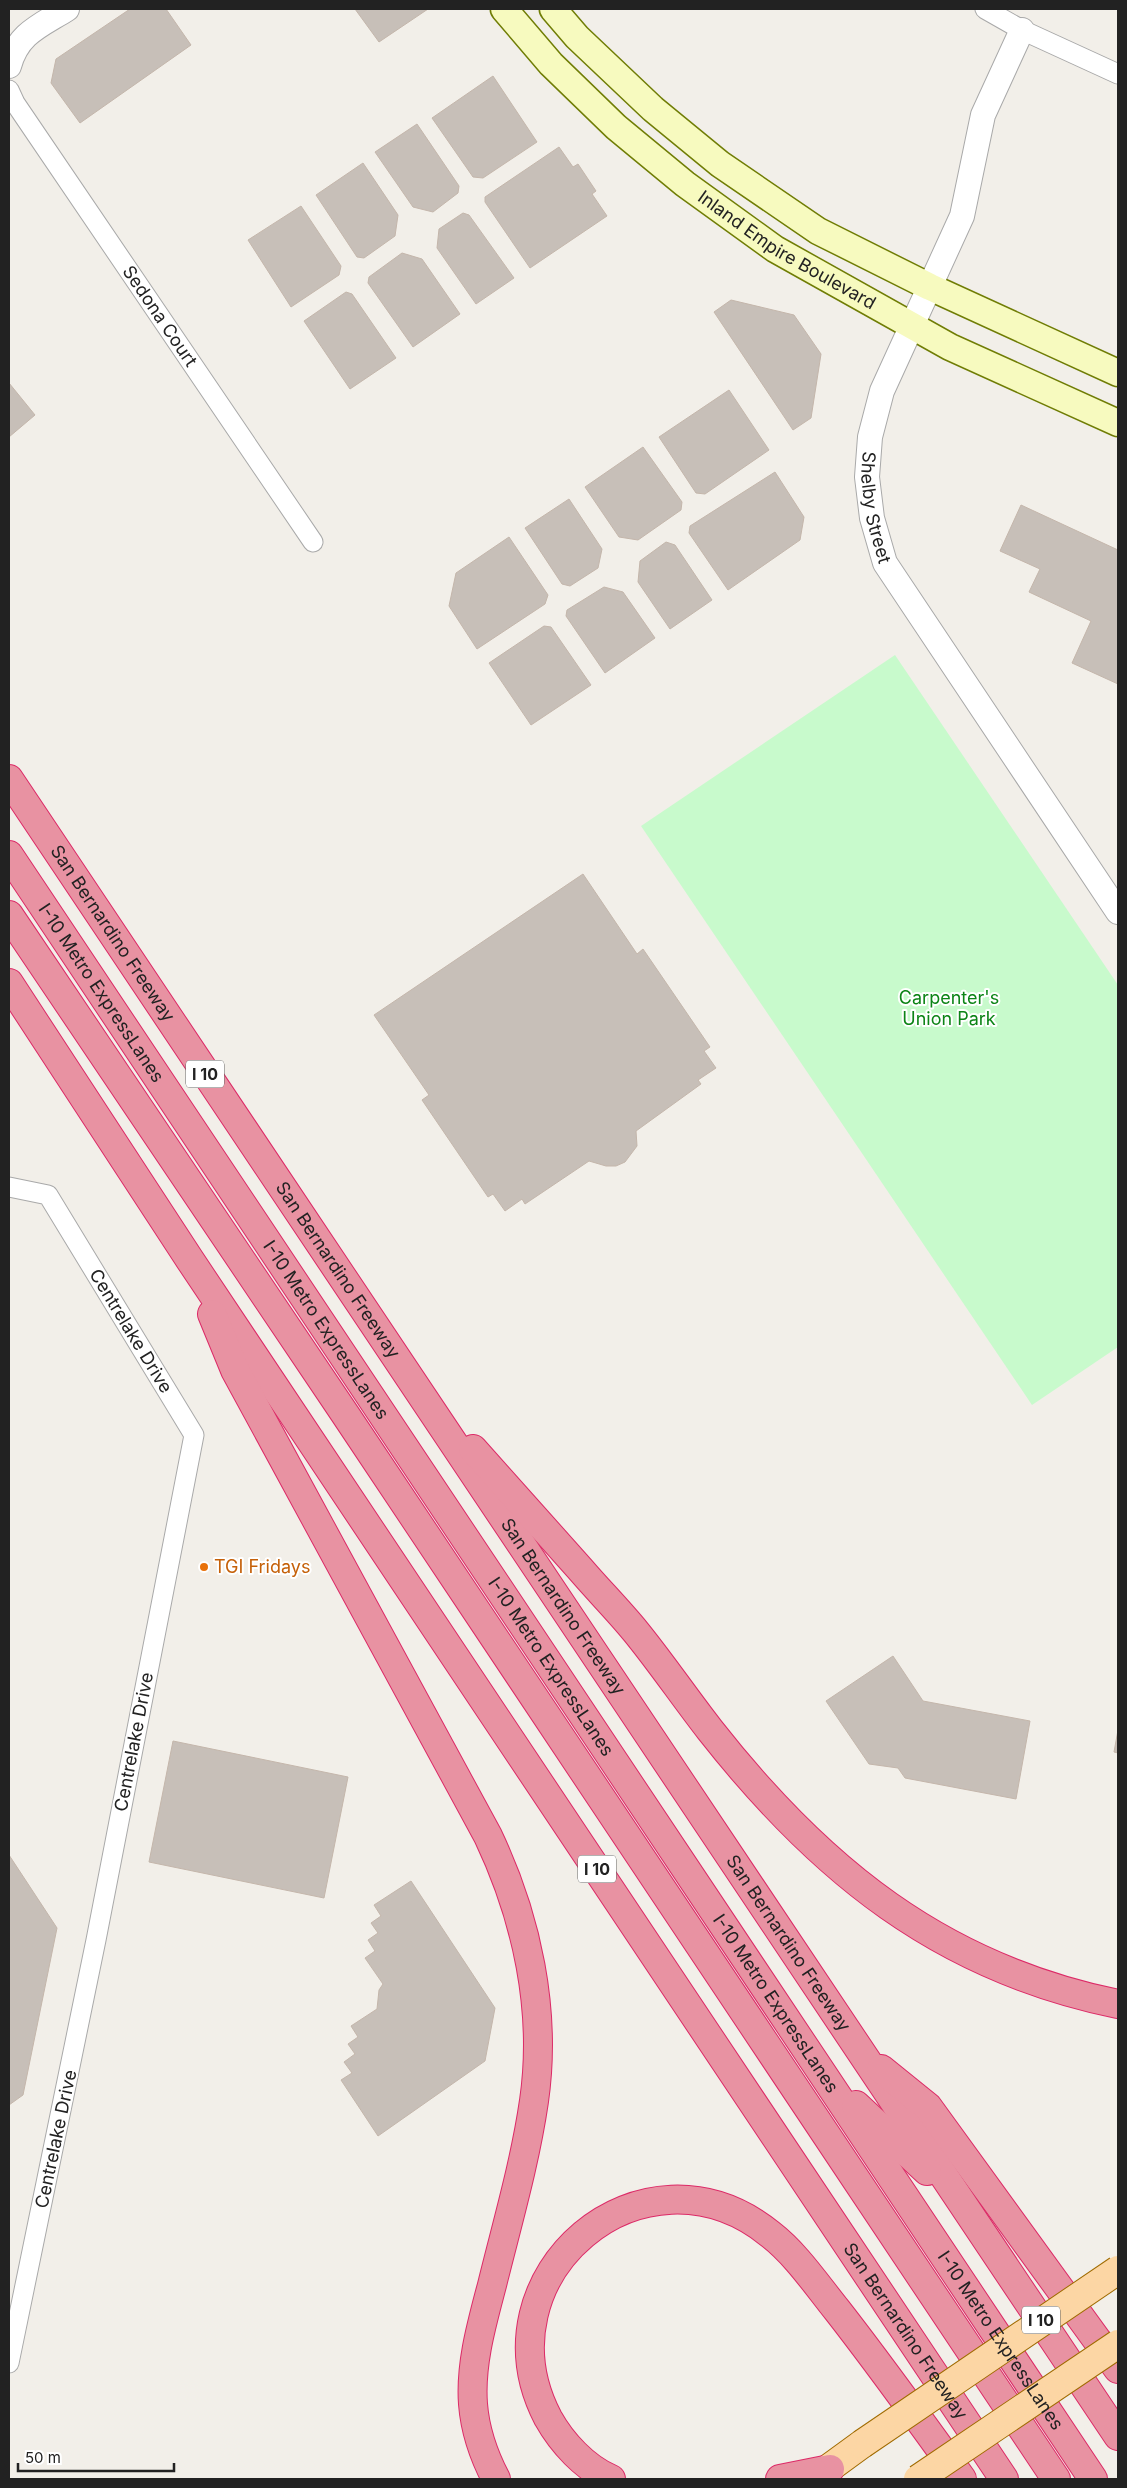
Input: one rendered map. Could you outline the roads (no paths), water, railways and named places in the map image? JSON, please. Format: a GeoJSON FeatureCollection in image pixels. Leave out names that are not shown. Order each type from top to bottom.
{"type":"FeatureCollection","features":[{"type":"Feature","properties":{"kind":"highway","name":"San Bernardino Freeway"},"geometry":{"type":"LineString","coordinates":[[9,778],[402,1369],[1118,2436]]}},
{"type":"Feature","properties":{"kind":"highway","name":"I-10 Metro ExpressLanes"},"geometry":{"type":"LineString","coordinates":[[9,855],[1093,2479]]}},
{"type":"Feature","properties":{"kind":"highway","name":"I-10 Metro ExpressLanes"},"geometry":{"type":"LineString","coordinates":[[9,915],[340,1406],[1056,2479]]}},
{"type":"Feature","properties":{"kind":"highway","name":"San Bernardino Freeway"},"geometry":{"type":"LineString","coordinates":[[9,983],[190,1260],[1004,2479]]}},
{"type":"Feature","properties":{"kind":"highway"},"geometry":{"type":"LineString","coordinates":[[190,1260],[235,1370],[488,1836],[510,1889],[525,1941],[536,2013],[537,2059],[534,2100],[527,2140],[483,2322],[473,2373],[475,2422],[481,2446],[496,2479]]}},
{"type":"Feature","properties":{"kind":"highway"},"geometry":{"type":"LineString","coordinates":[[402,1369],[635,1631],[710,1730],[767,1798],[840,1871],[901,1917],[979,1960],[1015,1975],[1118,2004]]}},
{"type":"Feature","properties":{"kind":"highway"},"geometry":{"type":"LineString","coordinates":[[859,2052],[928,2107],[1118,2369]]}},
{"type":"Feature","properties":{"kind":"highway"},"geometry":{"type":"LineString","coordinates":[[820,2072],[962,2205]]}},
{"type":"Feature","properties":{"kind":"highway"},"geometry":{"type":"LineString","coordinates":[[611,2479],[592,2468],[569,2447],[553,2426],[544,2410],[531,2362],[533,2316],[545,2282],[554,2265],[566,2250],[588,2230],[608,2217],[640,2204],[680,2199],[708,2203],[741,2216],[770,2233],[787,2250],[867,2348],[962,2479]]}},
{"type":"Feature","properties":{"kind":"highway"},"geometry":{"type":"LineString","coordinates":[[780,2479],[822,2474]]}},
{"type":"Feature","properties":{"kind":"main road","name":"Inland Empire Boulevard"},"geometry":{"type":"LineString","coordinates":[[504,9],[551,64],[616,128],[685,184],[775,249],[950,347],[1118,423]]}},
{"type":"Feature","properties":{"kind":"main road","name":"Inland Empire Boulevard"},"geometry":{"type":"LineString","coordinates":[[553,9],[577,37],[646,102],[720,164],[818,230],[930,287],[1118,373]]}},
{"type":"Feature","properties":{"kind":"main road"},"geometry":{"type":"LineString","coordinates":[[822,2474],[862,2444],[1118,2270]]}},
{"type":"Feature","properties":{"kind":"main road"},"geometry":{"type":"LineString","coordinates":[[918,2479],[1118,2344]]}},
{"type":"Feature","properties":{"kind":"street"},"geometry":{"type":"LineString","coordinates":[[9,66],[13,50],[24,36],[67,9]]}},
{"type":"Feature","properties":{"kind":"street"},"geometry":{"type":"LineString","coordinates":[[985,9],[1022,30],[1118,74]]}},
{"type":"Feature","properties":{"kind":"street","name":"Shelby Street"},"geometry":{"type":"LineString","coordinates":[[1022,30],[983,115],[962,216],[882,391],[870,437],[867,478],[872,518],[885,563],[1118,912]]}},
{"type":"Feature","properties":{"kind":"street","name":"Sedona Court"},"geometry":{"type":"LineString","coordinates":[[9,90],[15,103],[313,542]]}},
{"type":"Feature","properties":{"kind":"street","name":"Centrelake Drive"},"geometry":{"type":"LineString","coordinates":[[9,1187],[48,1195],[194,1435],[92,1960],[9,2363]]}},
{"type":"Feature","properties":{"kind":"place","name":"TGI Fridays"},"geometry":{"type":"Point","coordinates":[204,1567]}},
{"type":"Feature","properties":{"kind":"park label","name":"Carpenter's Union Park"},"geometry":{"type":"Point","coordinates":[949,1008]}}]}
